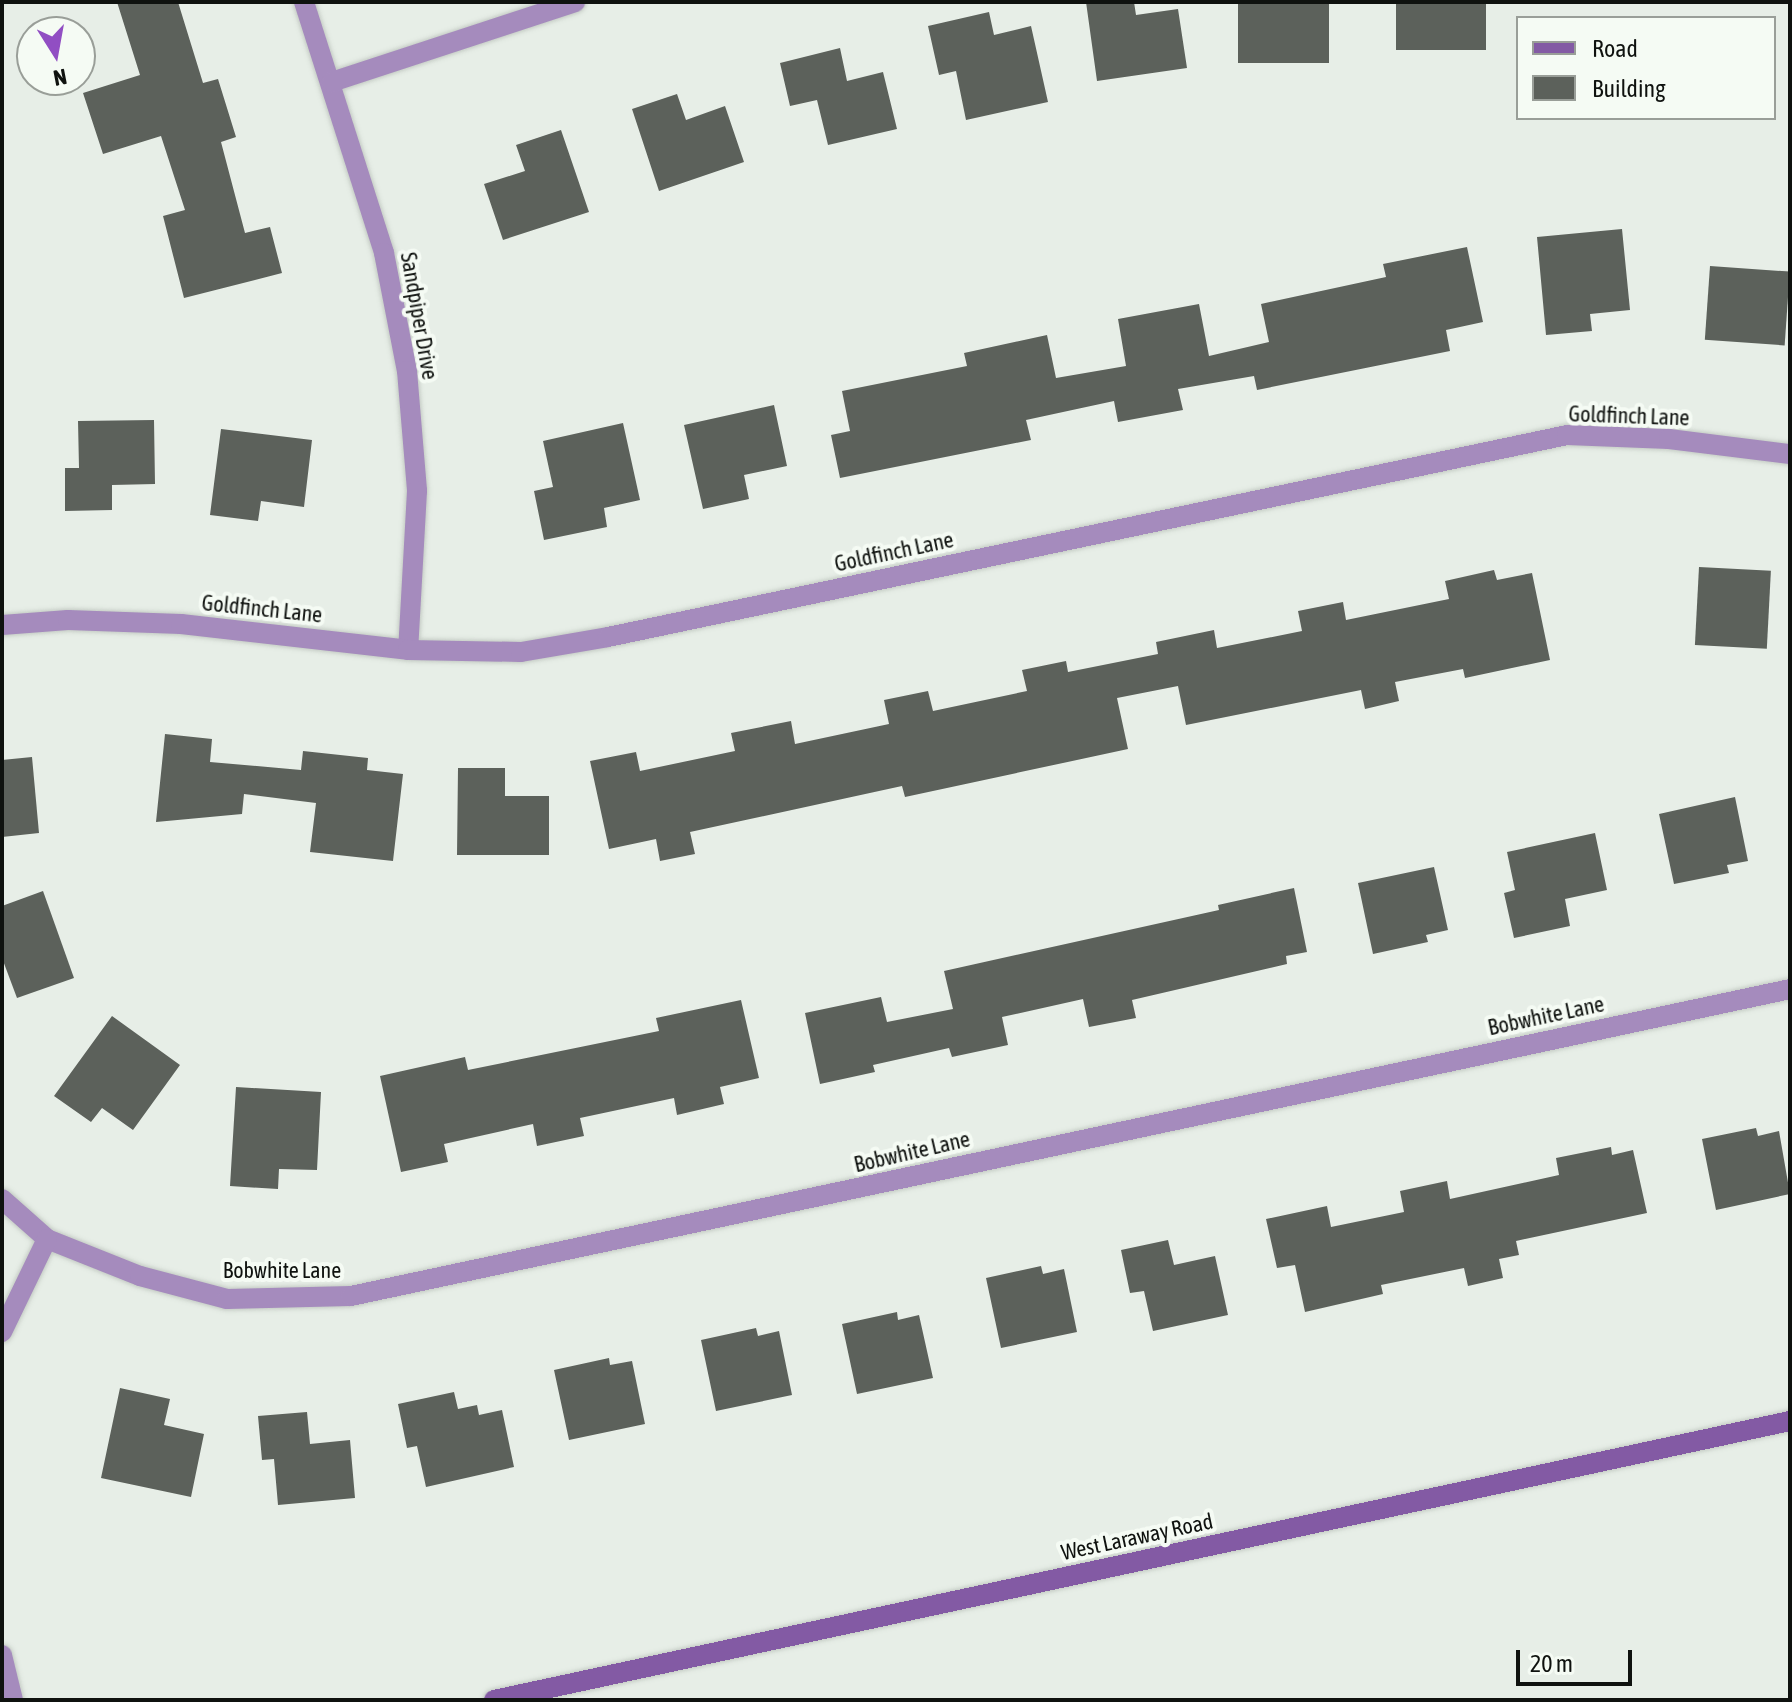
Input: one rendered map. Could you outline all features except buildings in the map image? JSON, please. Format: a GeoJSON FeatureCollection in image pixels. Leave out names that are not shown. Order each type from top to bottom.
{"type":"FeatureCollection","features":[{"type":"Feature","properties":{"kind":"main road","name":"West Laraway Road"},"geometry":{"type":"LineString","coordinates":[[494,1700],[1790,1421]]}},
{"type":"Feature","properties":{"kind":"street","name":"Sandpiper Drive"},"geometry":{"type":"LineString","coordinates":[[304,2],[384,253],[407,371],[417,491],[408,650]]}},
{"type":"Feature","properties":{"kind":"street"},"geometry":{"type":"LineString","coordinates":[[332,82],[575,2]]}},
{"type":"Feature","properties":{"kind":"street","name":"Goldfinch Lane"},"geometry":{"type":"LineString","coordinates":[[2,625],[68,620],[181,624],[408,650],[521,652],[608,637],[1567,435],[1669,439],[1790,454]]}},
{"type":"Feature","properties":{"kind":"street","name":"Bobwhite Lane"},"geometry":{"type":"LineString","coordinates":[[2,1199],[47,1239],[140,1276],[227,1299],[351,1296],[1790,989]]}},
{"type":"Feature","properties":{"kind":"street"},"geometry":{"type":"LineString","coordinates":[[2,1332],[47,1239]]}},
{"type":"Feature","properties":{"kind":"street"},"geometry":{"type":"LineString","coordinates":[[2,1655],[13,1700]]}}]}
